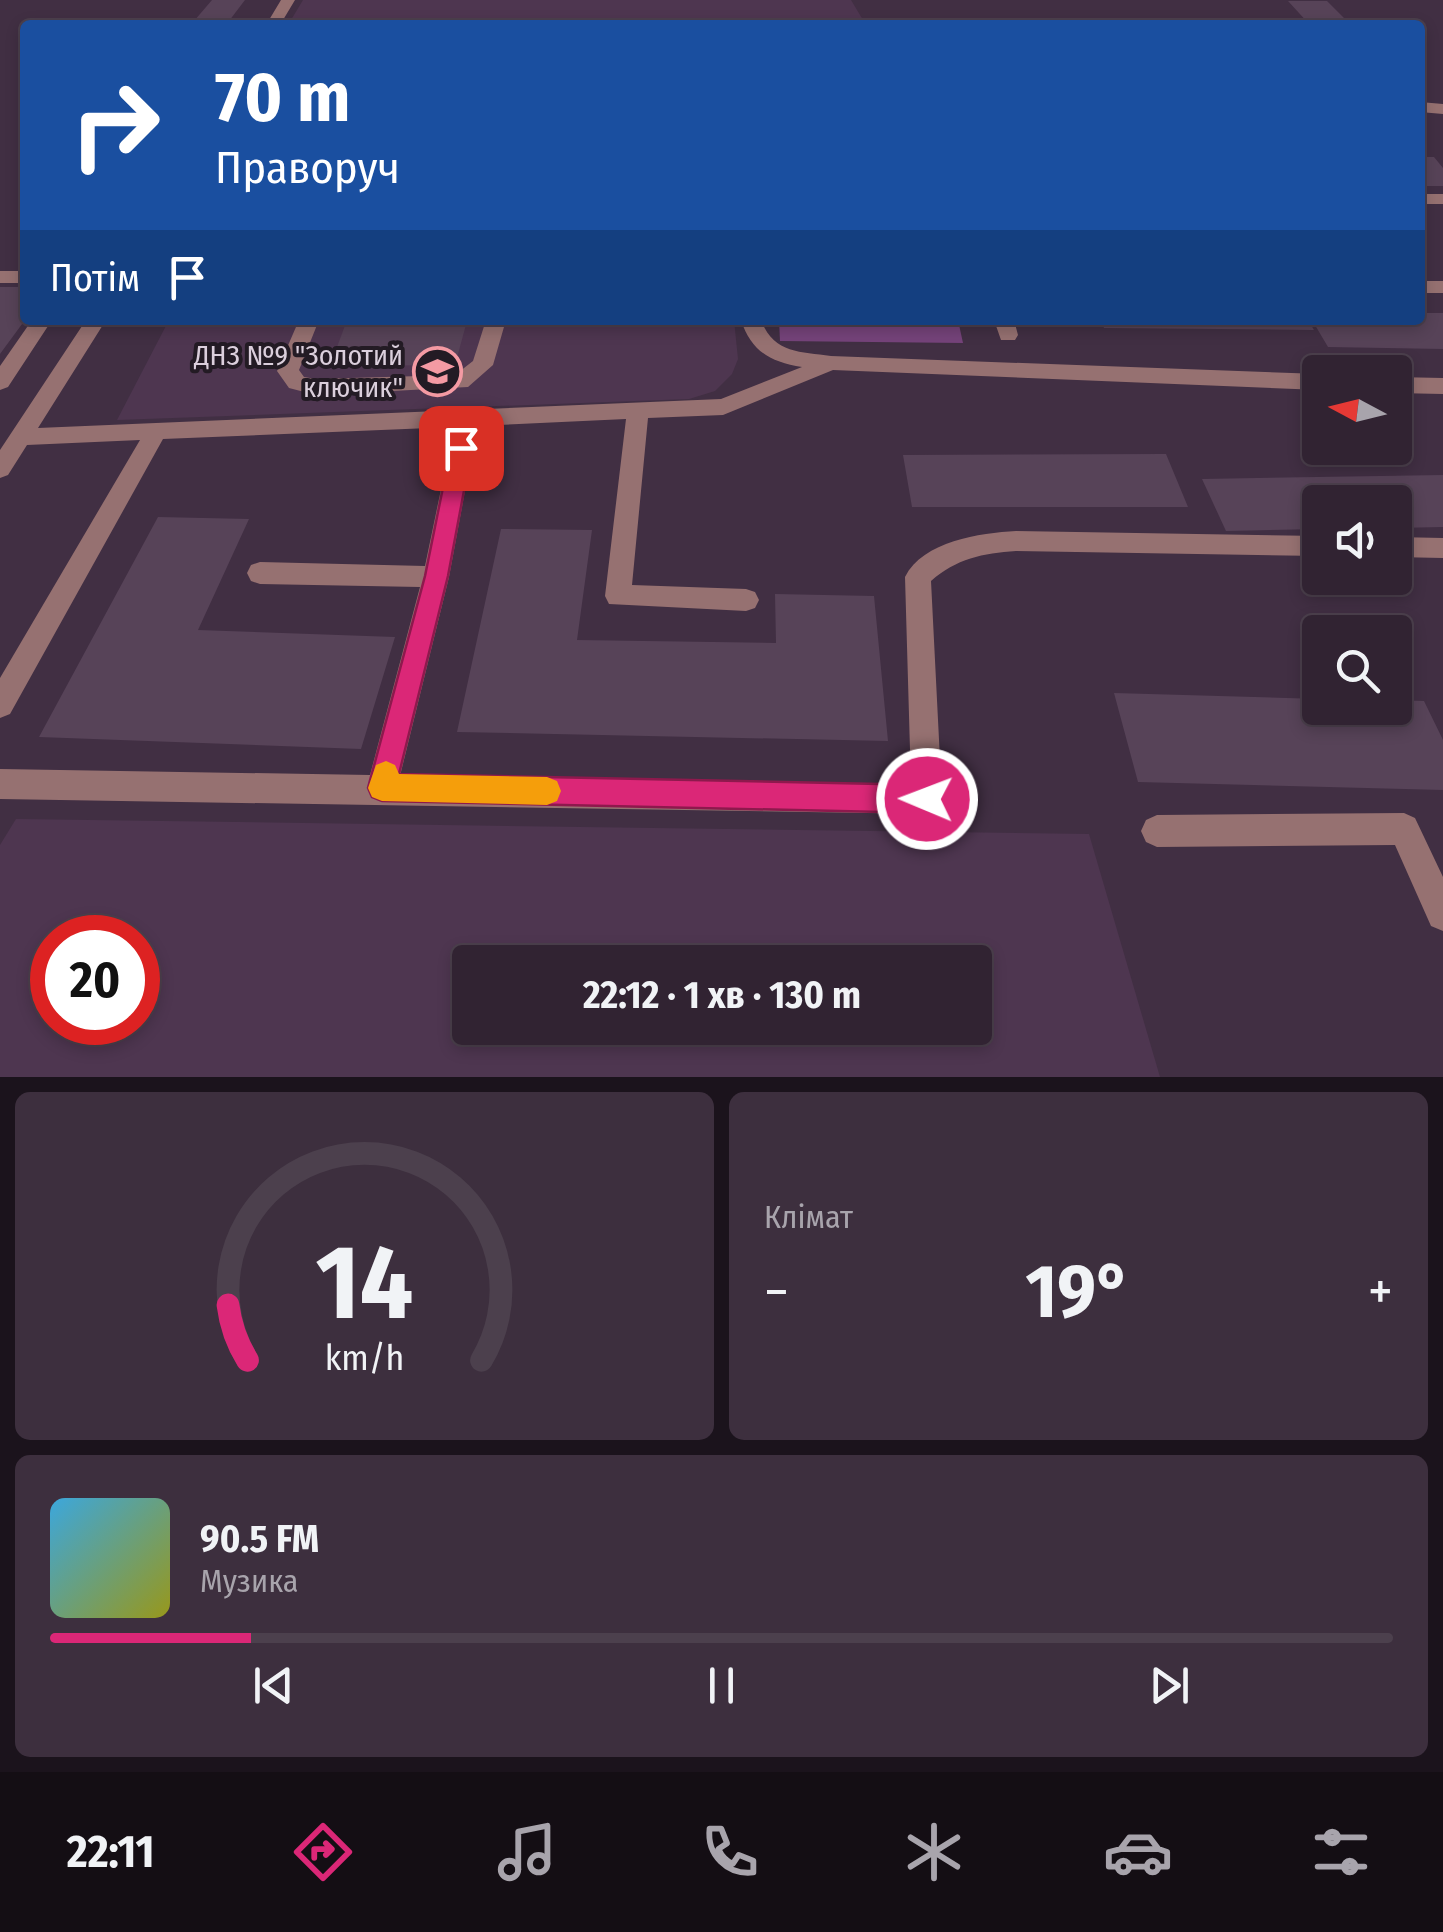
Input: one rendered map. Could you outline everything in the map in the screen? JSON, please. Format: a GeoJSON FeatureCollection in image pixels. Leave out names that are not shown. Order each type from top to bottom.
{"type":"FeatureCollection","features":[{"type":"Feature","properties":{"kind":"street"},"geometry":{"type":"LineString","coordinates":[[0,382],[39,325]]}},
{"type":"Feature","properties":{"kind":"street"},"geometry":{"type":"LineString","coordinates":[[0,468],[93,325]]}},
{"type":"Feature","properties":{"kind":"street"},"geometry":{"type":"LineString","coordinates":[[307,325],[290,362],[291,378],[306,386],[350,387],[460,382],[482,365],[494,325]]}},
{"type":"Feature","properties":{"kind":"street"},"geometry":{"type":"LineString","coordinates":[[753,325],[758,343],[772,354],[832,362],[1302,381]]}},
{"type":"Feature","properties":{"kind":"street"},"geometry":{"type":"LineString","coordinates":[[19,436],[722,407],[832,362]]}},
{"type":"Feature","properties":{"kind":"street"},"geometry":{"type":"LineString","coordinates":[[1412,385],[1443,386]]}},
{"type":"Feature","properties":{"kind":"street"},"geometry":{"type":"LineString","coordinates":[[638,411],[618,596],[746,600]]}},
{"type":"Feature","properties":{"kind":"street"},"geometry":{"type":"LineString","coordinates":[[382,788],[436,576],[467,416]]}},
{"type":"Feature","properties":{"kind":"street"},"geometry":{"type":"LineString","coordinates":[[0,705],[157,430]]}},
{"type":"Feature","properties":{"kind":"street"},"geometry":{"type":"LineString","coordinates":[[0,784],[927,799],[918,577],[942,557],[989,542],[1016,540],[1302,546]]}},
{"type":"Feature","properties":{"kind":"street"},"geometry":{"type":"LineString","coordinates":[[1412,548],[1443,548]]}},
{"type":"Feature","properties":{"kind":"street"},"geometry":{"type":"LineString","coordinates":[[260,573],[436,576]]}},
{"type":"Feature","properties":{"kind":"street"},"geometry":{"type":"LineString","coordinates":[[1157,831],[1404,830],[1443,914]]}},
{"type":"Feature","properties":{"kind":"shaded area"},"geometry":{"type":"Polygon","coordinates":[[[303,0],[851,0],[863,20],[291,20],[303,0]]]}},
{"type":"Feature","properties":{"kind":"shaded area","name":"ДНЗ №9 \"Золотий ключик\""},"geometry":{"type":"Polygon","coordinates":[[[166,325],[735,325],[738,359],[732,374],[715,391],[689,399],[117,420],[166,325]]]}},
{"type":"Feature","properties":{"kind":"shaded area"},"geometry":{"type":"Polygon","coordinates":[[[779,325],[959,325],[963,343],[780,341],[779,325]]]}},
{"type":"Feature","properties":{"kind":"shaded area"},"geometry":{"type":"Polygon","coordinates":[[[16,819],[1089,834],[1160,1077],[0,1077],[0,845],[16,819]]]}},
{"type":"Feature","properties":{"kind":"building"},"geometry":{"type":"Polygon","coordinates":[[[212,0],[245,0],[230,20],[195,20],[212,0]]]}},
{"type":"Feature","properties":{"kind":"building"},"geometry":{"type":"Polygon","coordinates":[[[1288,1],[1327,1],[1346,20],[1305,20],[1288,1]]]}},
{"type":"Feature","properties":{"kind":"building"},"geometry":{"type":"Polygon","coordinates":[[[1425,157],[1434,157],[1443,168],[1443,186],[1425,186],[1425,157]]]}},
{"type":"Feature","properties":{"kind":"building"},"geometry":{"type":"Polygon","coordinates":[[[0,287],[20,287],[21,325],[0,354],[0,287]]]}},
{"type":"Feature","properties":{"kind":"building"},"geometry":{"type":"Polygon","coordinates":[[[1425,313],[1443,313],[1443,349],[1328,347],[1315,325],[1425,325],[1425,313]]]}},
{"type":"Feature","properties":{"kind":"building"},"geometry":{"type":"Polygon","coordinates":[[[345,325],[466,325],[455,365],[330,366],[345,325]]]}},
{"type":"Feature","properties":{"kind":"building"},"geometry":{"type":"Polygon","coordinates":[[[1103,325],[1311,325],[1314,330],[1103,325]]]}},
{"type":"Feature","properties":{"kind":"building"},"geometry":{"type":"Polygon","coordinates":[[[1166,454],[1188,507],[912,507],[903,455],[1166,454]]]}},
{"type":"Feature","properties":{"kind":"building"},"geometry":{"type":"Polygon","coordinates":[[[1443,475],[1443,527],[1412,528],[1412,485],[1302,485],[1302,529],[1226,531],[1202,479],[1443,475]]]}},
{"type":"Feature","properties":{"kind":"building"},"geometry":{"type":"Polygon","coordinates":[[[158,517],[249,519],[198,630],[395,637],[361,749],[39,737],[158,517]]]}},
{"type":"Feature","properties":{"kind":"building"},"geometry":{"type":"Polygon","coordinates":[[[501,529],[592,530],[577,640],[776,643],[775,594],[874,596],[888,741],[457,732],[501,529]]]}},
{"type":"Feature","properties":{"kind":"building"},"geometry":{"type":"Polygon","coordinates":[[[1114,693],[1302,698],[1302,725],[1412,725],[1412,701],[1424,701],[1443,740],[1443,790],[1138,782],[1114,693]]]}},
{"type":"Feature","properties":{"kind":"slow traffic"},"geometry":{"type":"LineString","coordinates":[[386,774],[382,788],[547,791]]}},
{"type":"Feature","properties":{"kind":"place","name":"ДНЗ №9 \"Золотий ключик\""},"geometry":{"type":"Point","coordinates":[438,371]}},
{"type":"Feature","properties":{"kind":"route"},"geometry":{"type":"LineString","coordinates":[[461,448],[436,576],[382,788],[927,799]]}}]}
